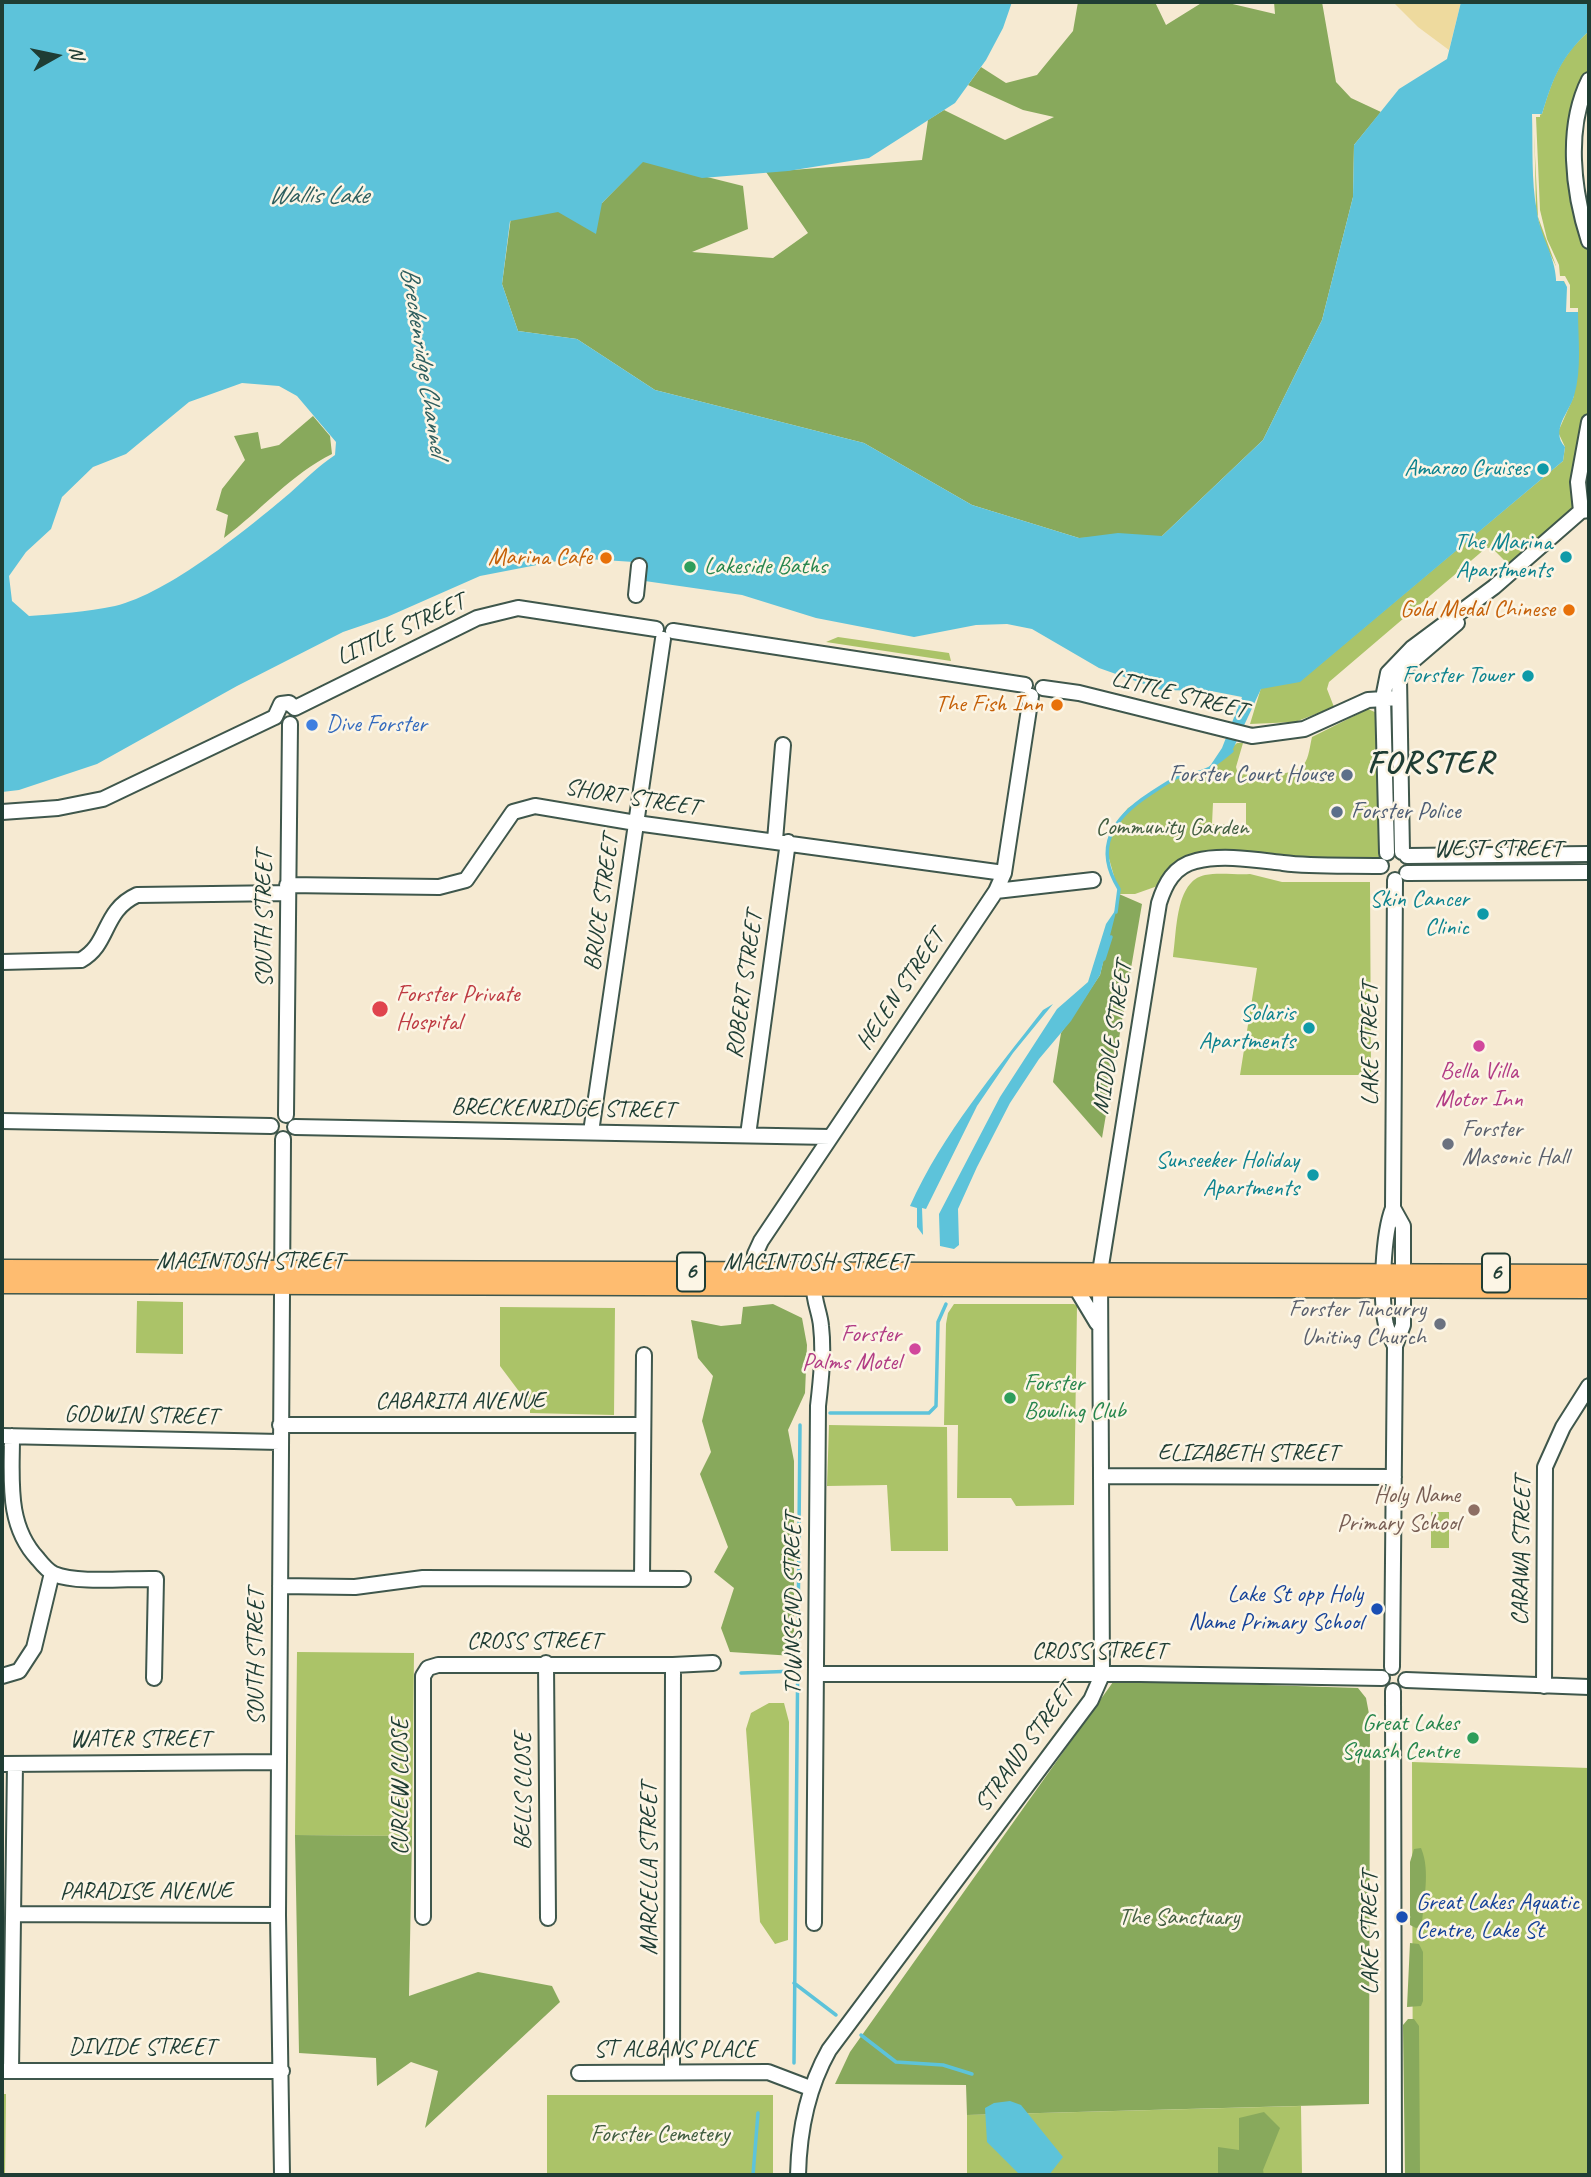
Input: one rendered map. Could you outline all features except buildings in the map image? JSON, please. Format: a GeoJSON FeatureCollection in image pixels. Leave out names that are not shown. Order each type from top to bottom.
{"type":"FeatureCollection","features":[{"type":"Feature","properties":{"kind":"main road","name":"MACINTOSH STREET"},"geometry":{"type":"LineString","coordinates":[[2,1269],[281,1280]]}},
{"type":"Feature","properties":{"kind":"main road","name":"MACINTOSH STREET"},"geometry":{"type":"LineString","coordinates":[[1394,1280],[1589,1274]]}},
{"type":"Feature","properties":{"kind":"main road","name":"MACINTOSH STREET"},"geometry":{"type":"LineString","coordinates":[[753,1280],[814,1288],[1076,1288],[1105,1277]]}},
{"type":"Feature","properties":{"kind":"main road","name":"MACINTOSH STREET"},"geometry":{"type":"LineString","coordinates":[[2,1284],[281,1280],[1105,1277],[1394,1280],[1589,1289]]}},
{"type":"Feature","properties":{"kind":"street"},"geometry":{"type":"LineString","coordinates":[[1589,80],[1581,96],[1575,145],[1580,212],[1589,241]]}},
{"type":"Feature","properties":{"kind":"street"},"geometry":{"type":"LineString","coordinates":[[1401,877],[1384,874],[1385,681],[1394,665],[1585,510],[1578,482],[1589,422]]}},
{"type":"Feature","properties":{"kind":"street"},"geometry":{"type":"LineString","coordinates":[[636,595],[639,566]]}},
{"type":"Feature","properties":{"kind":"street"},"geometry":{"type":"LineString","coordinates":[[1405,854],[1399,677],[1402,671],[1447,634],[1471,605]]}},
{"type":"Feature","properties":{"kind":"street","name":"LITTLE STREET"},"geometry":{"type":"LineString","coordinates":[[295,708],[477,618],[518,608],[1033,690],[1228,729],[1247,736],[1304,729],[1365,701],[1399,698]]}},
{"type":"Feature","properties":{"kind":"street","name":"BRUCE STREET"},"geometry":{"type":"LineString","coordinates":[[591,1132],[664,633]]}},
{"type":"Feature","properties":{"kind":"street","name":"HELEN STREET"},"geometry":{"type":"LineString","coordinates":[[753,1280],[757,1247],[996,891],[1004,873],[1033,690]]}},
{"type":"Feature","properties":{"kind":"street"},"geometry":{"type":"LineString","coordinates":[[2,812],[58,808],[103,799],[275,717],[281,704],[289,703],[295,708],[296,717],[290,724],[282,724],[275,717]]}},
{"type":"Feature","properties":{"kind":"street","name":"SOUTH STREET"},"geometry":{"type":"LineString","coordinates":[[286,1115],[290,724]]}},
{"type":"Feature","properties":{"kind":"street","name":"ROBERT STREET"},"geometry":{"type":"LineString","coordinates":[[748,1135],[781,841],[783,745]]}},
{"type":"Feature","properties":{"kind":"street","name":"SHORT STREET"},"geometry":{"type":"LineString","coordinates":[[2,962],[82,960],[92,954],[117,907],[137,895],[439,887],[466,880],[513,812],[535,806],[636,823],[1004,873]]}},
{"type":"Feature","properties":{"kind":"street","name":"WEST STREET"},"geometry":{"type":"LineString","coordinates":[[1384,860],[1405,854],[1589,854]]}},
{"type":"Feature","properties":{"kind":"street","name":"LAKE STREET"},"geometry":{"type":"LineString","coordinates":[[1392,1667],[1395,1346],[1403,1325],[1394,1280],[1402,1226],[1393,1208],[1401,877],[1410,864],[1405,854]]}},
{"type":"Feature","properties":{"kind":"street","name":"MIDDLE STREET"},"geometry":{"type":"LineString","coordinates":[[1105,1277],[1104,1238],[1159,903],[1166,883],[1179,869],[1196,861],[1262,860],[1284,863],[1384,860]]}},
{"type":"Feature","properties":{"kind":"street","name":"WEST STREET"},"geometry":{"type":"LineString","coordinates":[[1401,877],[1589,872]]}},
{"type":"Feature","properties":{"kind":"street"},"geometry":{"type":"LineString","coordinates":[[996,891],[1093,880]]}},
{"type":"Feature","properties":{"kind":"street"},"geometry":{"type":"LineString","coordinates":[[286,1115],[293,1119],[295,1128],[292,1135],[283,1139],[275,1135],[271,1126],[276,1117],[286,1115]]}},
{"type":"Feature","properties":{"kind":"street"},"geometry":{"type":"LineString","coordinates":[[2,1121],[271,1126]]}},
{"type":"Feature","properties":{"kind":"street","name":"BRECKENRIDGE STREET"},"geometry":{"type":"LineString","coordinates":[[295,1128],[830,1137]]}},
{"type":"Feature","properties":{"kind":"street","name":"SOUTH STREET"},"geometry":{"type":"LineString","coordinates":[[282,2175],[278,1915],[283,1139]]}},
{"type":"Feature","properties":{"kind":"street","name":"STRAND STREET"},"geometry":{"type":"LineString","coordinates":[[798,2175],[800,2135],[810,2088],[835,2041],[1091,1700],[1102,1675],[1100,1327],[1105,1277]]}},
{"type":"Feature","properties":{"kind":"street","name":"TOWNSEND STREET"},"geometry":{"type":"LineString","coordinates":[[814,1288],[814,1306],[821,1324],[814,1923]]}},
{"type":"Feature","properties":{"kind":"street"},"geometry":{"type":"LineString","coordinates":[[1076,1288],[1100,1327]]}},
{"type":"Feature","properties":{"kind":"street"},"geometry":{"type":"LineString","coordinates":[[642,1579],[641,1425],[644,1355]]}},
{"type":"Feature","properties":{"kind":"street","name":"CARAWA STREET"},"geometry":{"type":"LineString","coordinates":[[1544,1686],[1545,1467],[1563,1427],[1589,1386]]}},
{"type":"Feature","properties":{"kind":"street","name":"CABARITA AVENUE"},"geometry":{"type":"LineString","coordinates":[[280,1425],[641,1425]]}},
{"type":"Feature","properties":{"kind":"street"},"geometry":{"type":"LineString","coordinates":[[7,1436],[12,1505],[20,1534],[36,1557],[52,1573],[77,1577],[156,1579],[154,1678]]}},
{"type":"Feature","properties":{"kind":"street","name":"GODWIN STREET"},"geometry":{"type":"LineString","coordinates":[[7,1436],[280,1442]]}},
{"type":"Feature","properties":{"kind":"street","name":"ELIZABETH STREET"},"geometry":{"type":"LineString","coordinates":[[1101,1476],[1394,1477]]}},
{"type":"Feature","properties":{"kind":"street"},"geometry":{"type":"LineString","coordinates":[[2,1676],[19,1671],[34,1647],[52,1573]]}},
{"type":"Feature","properties":{"kind":"street"},"geometry":{"type":"LineString","coordinates":[[279,1586],[355,1587],[423,1578],[683,1579]]}},
{"type":"Feature","properties":{"kind":"street","name":"BELLS CLOSE"},"geometry":{"type":"LineString","coordinates":[[546,1663],[548,1918]]}},
{"type":"Feature","properties":{"kind":"street","name":"CROSS STREET"},"geometry":{"type":"LineString","coordinates":[[438,1665],[713,1663]]}},
{"type":"Feature","properties":{"kind":"street","name":"CURLEW CLOSE"},"geometry":{"type":"LineString","coordinates":[[423,1917],[423,1676],[428,1668],[438,1665]]}},
{"type":"Feature","properties":{"kind":"street","name":"MARCELLA STREET"},"geometry":{"type":"LineString","coordinates":[[672,2072],[673,1665]]}},
{"type":"Feature","properties":{"kind":"street"},"geometry":{"type":"LineString","coordinates":[[1392,1667],[1403,1670],[1406,1680],[1400,1689],[1393,1691],[1384,1685],[1382,1678],[1385,1671],[1392,1667]]}},
{"type":"Feature","properties":{"kind":"street","name":"CROSS STREET"},"geometry":{"type":"LineString","coordinates":[[817,1674],[1382,1678]]}},
{"type":"Feature","properties":{"kind":"street"},"geometry":{"type":"LineString","coordinates":[[1406,1680],[1589,1687]]}},
{"type":"Feature","properties":{"kind":"street","name":"LAKE STREET"},"geometry":{"type":"LineString","coordinates":[[1393,1691],[1394,2175]]}},
{"type":"Feature","properties":{"kind":"street","name":"WATER STREET"},"geometry":{"type":"LineString","coordinates":[[8,1764],[279,1762]]}},
{"type":"Feature","properties":{"kind":"street"},"geometry":{"type":"LineString","coordinates":[[6,2071],[14,1914],[8,1764]]}},
{"type":"Feature","properties":{"kind":"street","name":"PARADISE AVENUE"},"geometry":{"type":"LineString","coordinates":[[14,1914],[278,1915]]}},
{"type":"Feature","properties":{"kind":"street","name":"DIVIDE STREET"},"geometry":{"type":"LineString","coordinates":[[6,2071],[282,2071]]}},
{"type":"Feature","properties":{"kind":"street","name":"ST ALBANS PLACE"},"geometry":{"type":"LineString","coordinates":[[579,2073],[768,2072],[810,2088]]}},
{"type":"Feature","properties":{"kind":"green space"},"geometry":{"type":"Polygon","coordinates":[[[1078,2],[1155,2],[1166,25],[1203,2],[1224,2],[1275,14],[1274,2],[1322,2],[1336,82],[1351,98],[1381,112],[1354,145],[1353,197],[1322,320],[1263,440],[1162,536],[1079,538],[972,505],[864,443],[655,390],[577,339],[518,331],[502,284],[511,217],[602,203],[643,161],[743,186],[748,229],[692,252],[773,258],[808,233],[766,172],[922,160],[928,120],[944,110],[1005,140],[1054,117],[1023,110],[968,85],[981,67],[1006,83],[1037,75],[1073,31],[1078,2]]]}},
{"type":"Feature","properties":{"kind":"green space"},"geometry":{"type":"Polygon","coordinates":[[[1589,31],[1589,80],[1575,145],[1589,241],[1589,422],[1581,511],[1513,569],[1492,548],[1486,548],[1329,682],[1327,689],[1334,707],[1295,722],[1250,724],[1261,688],[1300,681],[1563,461],[1565,447],[1558,432],[1574,396],[1567,311],[1556,280],[1556,266],[1543,240],[1536,210],[1534,117],[1542,114],[1554,78],[1565,58],[1589,31]]]}},
{"type":"Feature","properties":{"kind":"green space"},"geometry":{"type":"Polygon","coordinates":[[[313,416],[330,436],[332,454],[304,471],[224,538],[228,515],[216,510],[222,489],[245,460],[234,436],[258,432],[261,449],[279,445],[313,416]]]}},
{"type":"Feature","properties":{"kind":"green space"},"geometry":{"type":"Polygon","coordinates":[[[838,637],[949,653],[951,661],[826,642],[838,637]]]}},
{"type":"Feature","properties":{"kind":"green space","name":"Community Garden"},"geometry":{"type":"Polygon","coordinates":[[[1368,709],[1377,713],[1387,853],[1381,862],[1196,861],[1166,883],[1135,894],[1119,894],[1108,855],[1110,830],[1128,808],[1177,778],[1208,769],[1237,743],[1243,743],[1236,767],[1238,774],[1273,775],[1292,772],[1306,761],[1312,737],[1368,709]],[[1213,803],[1212,824],[1246,824],[1246,803],[1213,803]]]}},
{"type":"Feature","properties":{"kind":"green space"},"geometry":{"type":"Polygon","coordinates":[[[1216,874],[1250,874],[1282,882],[1370,882],[1371,1075],[1240,1075],[1257,968],[1173,957],[1179,909],[1188,887],[1195,879],[1216,874]]]}},
{"type":"Feature","properties":{"kind":"green space"},"geometry":{"type":"Polygon","coordinates":[[[1119,894],[1142,904],[1102,1138],[1053,1082],[1061,1033],[1100,975],[1119,894]]]}},
{"type":"Feature","properties":{"kind":"green space"},"geometry":{"type":"Polygon","coordinates":[[[137,1301],[183,1302],[183,1354],[136,1353],[137,1301]]]}},
{"type":"Feature","properties":{"kind":"green space"},"geometry":{"type":"Polygon","coordinates":[[[773,1304],[802,1318],[807,1345],[805,1393],[788,1430],[794,1461],[794,1656],[730,1652],[721,1628],[734,1588],[714,1572],[728,1547],[700,1474],[711,1452],[702,1421],[713,1376],[698,1358],[691,1320],[721,1326],[741,1324],[743,1307],[773,1304]]]}},
{"type":"Feature","properties":{"kind":"green space","name":"Forster Bowling Club"},"geometry":{"type":"Polygon","coordinates":[[[954,1304],[1077,1306],[1074,1505],[1016,1506],[1011,1498],[957,1498],[958,1425],[944,1425],[946,1324],[948,1313],[954,1304]]]}},
{"type":"Feature","properties":{"kind":"green space"},"geometry":{"type":"Polygon","coordinates":[[[500,1307],[615,1308],[614,1415],[530,1413],[530,1406],[500,1366],[500,1307]]]}},
{"type":"Feature","properties":{"kind":"green space"},"geometry":{"type":"Polygon","coordinates":[[[829,1425],[947,1427],[948,1551],[891,1551],[887,1485],[827,1486],[829,1425]]]}},
{"type":"Feature","properties":{"kind":"green space"},"geometry":{"type":"Polygon","coordinates":[[[1431,1512],[1449,1512],[1449,1548],[1431,1548],[1431,1512]]]}},
{"type":"Feature","properties":{"kind":"green space"},"geometry":{"type":"Polygon","coordinates":[[[297,1652],[414,1653],[412,1836],[295,1835],[297,1652]]]}},
{"type":"Feature","properties":{"kind":"green space","name":"The Sanctuary"},"geometry":{"type":"Polygon","coordinates":[[[1113,1682],[1358,1688],[1366,1698],[1370,1719],[1369,2104],[967,2115],[966,2085],[835,2084],[850,2052],[1113,1682]]]}},
{"type":"Feature","properties":{"kind":"green space"},"geometry":{"type":"Polygon","coordinates":[[[769,1703],[784,1703],[789,1722],[788,1940],[775,1944],[760,1922],[746,1729],[751,1713],[769,1703]]]}},
{"type":"Feature","properties":{"kind":"green space"},"geometry":{"type":"Polygon","coordinates":[[[1412,1762],[1589,1768],[1589,2175],[1413,2175],[1412,1762]]]}},
{"type":"Feature","properties":{"kind":"green space"},"geometry":{"type":"Polygon","coordinates":[[[295,1835],[412,1836],[409,1996],[478,1972],[552,1986],[560,2002],[425,2128],[438,2071],[411,2062],[377,2086],[376,2058],[299,2053],[295,1835]]]}},
{"type":"Feature","properties":{"kind":"green space"},"geometry":{"type":"Polygon","coordinates":[[[1421,1848],[1426,1866],[1426,1886],[1422,1926],[1416,1928],[1410,1925],[1410,1862],[1414,1849],[1421,1848]]]}},
{"type":"Feature","properties":{"kind":"green space"},"geometry":{"type":"Polygon","coordinates":[[[1410,1943],[1419,1944],[1423,1952],[1423,2001],[1421,2006],[1407,2007],[1410,1943]]]}},
{"type":"Feature","properties":{"kind":"green space"},"geometry":{"type":"Polygon","coordinates":[[[1408,2019],[1414,2019],[1419,2026],[1420,2175],[1405,2175],[1403,2025],[1408,2019]]]}},
{"type":"Feature","properties":{"kind":"green space"},"geometry":{"type":"Polygon","coordinates":[[[2,2094],[6,2094],[5,2175],[2,2175],[2,2094]]]}},
{"type":"Feature","properties":{"kind":"green space","name":"Forster Cemetery"},"geometry":{"type":"Polygon","coordinates":[[[547,2095],[773,2095],[773,2175],[547,2175],[547,2095]]]}},
{"type":"Feature","properties":{"kind":"green space"},"geometry":{"type":"Polygon","coordinates":[[[1301,2106],[1302,2175],[967,2175],[967,2115],[1301,2106]]]}},
{"type":"Feature","properties":{"kind":"green space"},"geometry":{"type":"Polygon","coordinates":[[[1264,2112],[1280,2128],[1263,2170],[1264,2175],[1218,2175],[1218,2147],[1239,2150],[1239,2118],[1264,2112]]]}},
{"type":"Feature","properties":{"kind":"sand"},"geometry":{"type":"Polygon","coordinates":[[[1393,2],[1461,2],[1449,50],[1418,27],[1393,2]]]}},
{"type":"Feature","properties":{"kind":"water","name":"Wallis Lake"},"geometry":{"type":"Polygon","coordinates":[[[2,2],[1012,2],[1003,28],[986,60],[955,103],[869,158],[788,171],[702,178],[643,162],[602,203],[596,234],[558,212],[510,221],[502,284],[518,331],[577,339],[655,390],[864,443],[972,505],[1079,538],[1118,533],[1162,536],[1263,440],[1322,320],[1353,197],[1354,145],[1399,89],[1447,59],[1461,2],[1589,2],[1589,31],[1571,50],[1559,69],[1542,114],[1532,114],[1533,175],[1539,221],[1556,279],[1562,279],[1567,286],[1567,311],[1578,311],[1578,375],[1574,396],[1559,434],[1565,447],[1563,461],[1300,682],[1261,689],[1233,749],[1208,769],[1222,748],[1242,697],[1211,691],[1161,690],[1099,668],[1032,629],[1007,624],[976,625],[914,637],[816,618],[742,595],[631,579],[634,562],[573,558],[480,576],[387,617],[343,632],[237,686],[97,764],[19,790],[2,792],[2,2]],[[242,383],[189,402],[126,454],[93,467],[62,497],[51,529],[26,552],[9,576],[12,601],[29,616],[115,606],[159,588],[252,524],[335,455],[336,442],[297,396],[279,386],[242,383]]]}},
{"type":"Feature","properties":{"kind":"water"},"geometry":{"type":"Polygon","coordinates":[[[1117,908],[1100,975],[1071,1021],[1039,1059],[1010,1103],[977,1167],[958,1209],[959,1245],[954,1249],[940,1246],[939,1214],[1000,1097],[1057,1009],[1088,982],[1106,924],[1117,908]]]}},
{"type":"Feature","properties":{"kind":"water"},"geometry":{"type":"Polygon","coordinates":[[[1053,1004],[1013,1053],[977,1106],[926,1209],[922,1208],[923,1235],[917,1227],[917,1208],[910,1206],[923,1179],[954,1128],[989,1080],[1043,1010],[1053,1004]]]}},
{"type":"Feature","properties":{"kind":"water"},"geometry":{"type":"Polygon","coordinates":[[[1010,2101],[1021,2105],[1063,2157],[1049,2175],[1020,2175],[987,2142],[985,2108],[994,2103],[1010,2101]]]}},
{"type":"Feature","properties":{"kind":"pier"},"geometry":{"type":"Polygon","coordinates":[[[1533,114],[1540,114],[1540,117],[1536,117],[1540,210],[1547,239],[1559,265],[1560,276],[1565,276],[1570,285],[1570,308],[1578,308],[1578,312],[1566,312],[1567,287],[1564,281],[1556,281],[1556,266],[1538,217],[1533,114]]]}},
{"type":"Feature","properties":{"kind":"waterway"},"geometry":{"type":"LineString","coordinates":[[1116,912],[1119,889],[1111,874],[1108,847],[1117,824],[1137,803],[1164,785],[1178,777],[1206,770],[1232,751]]}},
{"type":"Feature","properties":{"kind":"waterway"},"geometry":{"type":"LineString","coordinates":[[1104,959],[1111,937]]}},
{"type":"Feature","properties":{"kind":"waterway"},"geometry":{"type":"LineString","coordinates":[[830,1413],[929,1413],[936,1406],[938,1322],[946,1304]]}},
{"type":"Feature","properties":{"kind":"waterway"},"geometry":{"type":"LineString","coordinates":[[794,2063],[800,1425]]}},
{"type":"Feature","properties":{"kind":"waterway"},"geometry":{"type":"LineString","coordinates":[[741,1673],[797,1671]]}},
{"type":"Feature","properties":{"kind":"waterway"},"geometry":{"type":"LineString","coordinates":[[794,1983],[836,2015]]}},
{"type":"Feature","properties":{"kind":"waterway"},"geometry":{"type":"LineString","coordinates":[[861,2035],[896,2062],[943,2065],[972,2074]]}},
{"type":"Feature","properties":{"kind":"waterway"},"geometry":{"type":"LineString","coordinates":[[753,2175],[758,2113]]}},
{"type":"Feature","properties":{"kind":"place","name":"Amaroo Cruises"},"geometry":{"type":"Point","coordinates":[1543,469]}},
{"type":"Feature","properties":{"kind":"place","name":"The Marina Apartments"},"geometry":{"type":"Point","coordinates":[1566,557]}},
{"type":"Feature","properties":{"kind":"place","name":"Marina Cafe"},"geometry":{"type":"Point","coordinates":[606,558]}},
{"type":"Feature","properties":{"kind":"place","name":"Lakeside Baths"},"geometry":{"type":"Point","coordinates":[690,567]}},
{"type":"Feature","properties":{"kind":"place","name":"Gold Medal Chinese"},"geometry":{"type":"Point","coordinates":[1569,610]}},
{"type":"Feature","properties":{"kind":"place","name":"Forster Tower"},"geometry":{"type":"Point","coordinates":[1528,676]}},
{"type":"Feature","properties":{"kind":"place","name":"The Fish Inn"},"geometry":{"type":"Point","coordinates":[1057,705]}},
{"type":"Feature","properties":{"kind":"place","name":"Dive Forster"},"geometry":{"type":"Point","coordinates":[312,725]}},
{"type":"Feature","properties":{"kind":"place","name":"Forster Court House"},"geometry":{"type":"Point","coordinates":[1347,775]}},
{"type":"Feature","properties":{"kind":"place","name":"Forster Police"},"geometry":{"type":"Point","coordinates":[1337,812]}},
{"type":"Feature","properties":{"kind":"place","name":"Skin Cancer Clinic"},"geometry":{"type":"Point","coordinates":[1483,914]}},
{"type":"Feature","properties":{"kind":"place","name":"Forster Private Hospital"},"geometry":{"type":"Point","coordinates":[380,1009]}},
{"type":"Feature","properties":{"kind":"place","name":"Solaris Apartments"},"geometry":{"type":"Point","coordinates":[1309,1028]}},
{"type":"Feature","properties":{"kind":"place","name":"Bella Villa Motor Inn"},"geometry":{"type":"Point","coordinates":[1479,1046]}},
{"type":"Feature","properties":{"kind":"place","name":"Forster Masonic Hall"},"geometry":{"type":"Point","coordinates":[1448,1144]}},
{"type":"Feature","properties":{"kind":"place","name":"Sunseeker Holiday Apartments"},"geometry":{"type":"Point","coordinates":[1313,1175]}},
{"type":"Feature","properties":{"kind":"place","name":"Forster Tuncurry Uniting Church"},"geometry":{"type":"Point","coordinates":[1440,1324]}},
{"type":"Feature","properties":{"kind":"place","name":"Forster Palms Motel"},"geometry":{"type":"Point","coordinates":[915,1349]}},
{"type":"Feature","properties":{"kind":"place","name":"Forster Bowling Club"},"geometry":{"type":"Point","coordinates":[1010,1398]}},
{"type":"Feature","properties":{"kind":"place","name":"Holy Name Primary School"},"geometry":{"type":"Point","coordinates":[1474,1510]}},
{"type":"Feature","properties":{"kind":"place","name":"Lake St opp Holy Name Primary School"},"geometry":{"type":"Point","coordinates":[1377,1609]}},
{"type":"Feature","properties":{"kind":"place","name":"Great Lakes Squash Centre"},"geometry":{"type":"Point","coordinates":[1473,1738]}},
{"type":"Feature","properties":{"kind":"place","name":"Great Lakes Aquatic Centre, Lake St"},"geometry":{"type":"Point","coordinates":[1402,1917]}},
{"type":"Feature","properties":{"kind":"district","name":"FORSTER"},"geometry":{"type":"Point","coordinates":[1431,764]}},
{"type":"Feature","properties":{"kind":"water label","name":"Breckenridge Channel"},"geometry":{"type":"Point","coordinates":[423,361]}}]}
